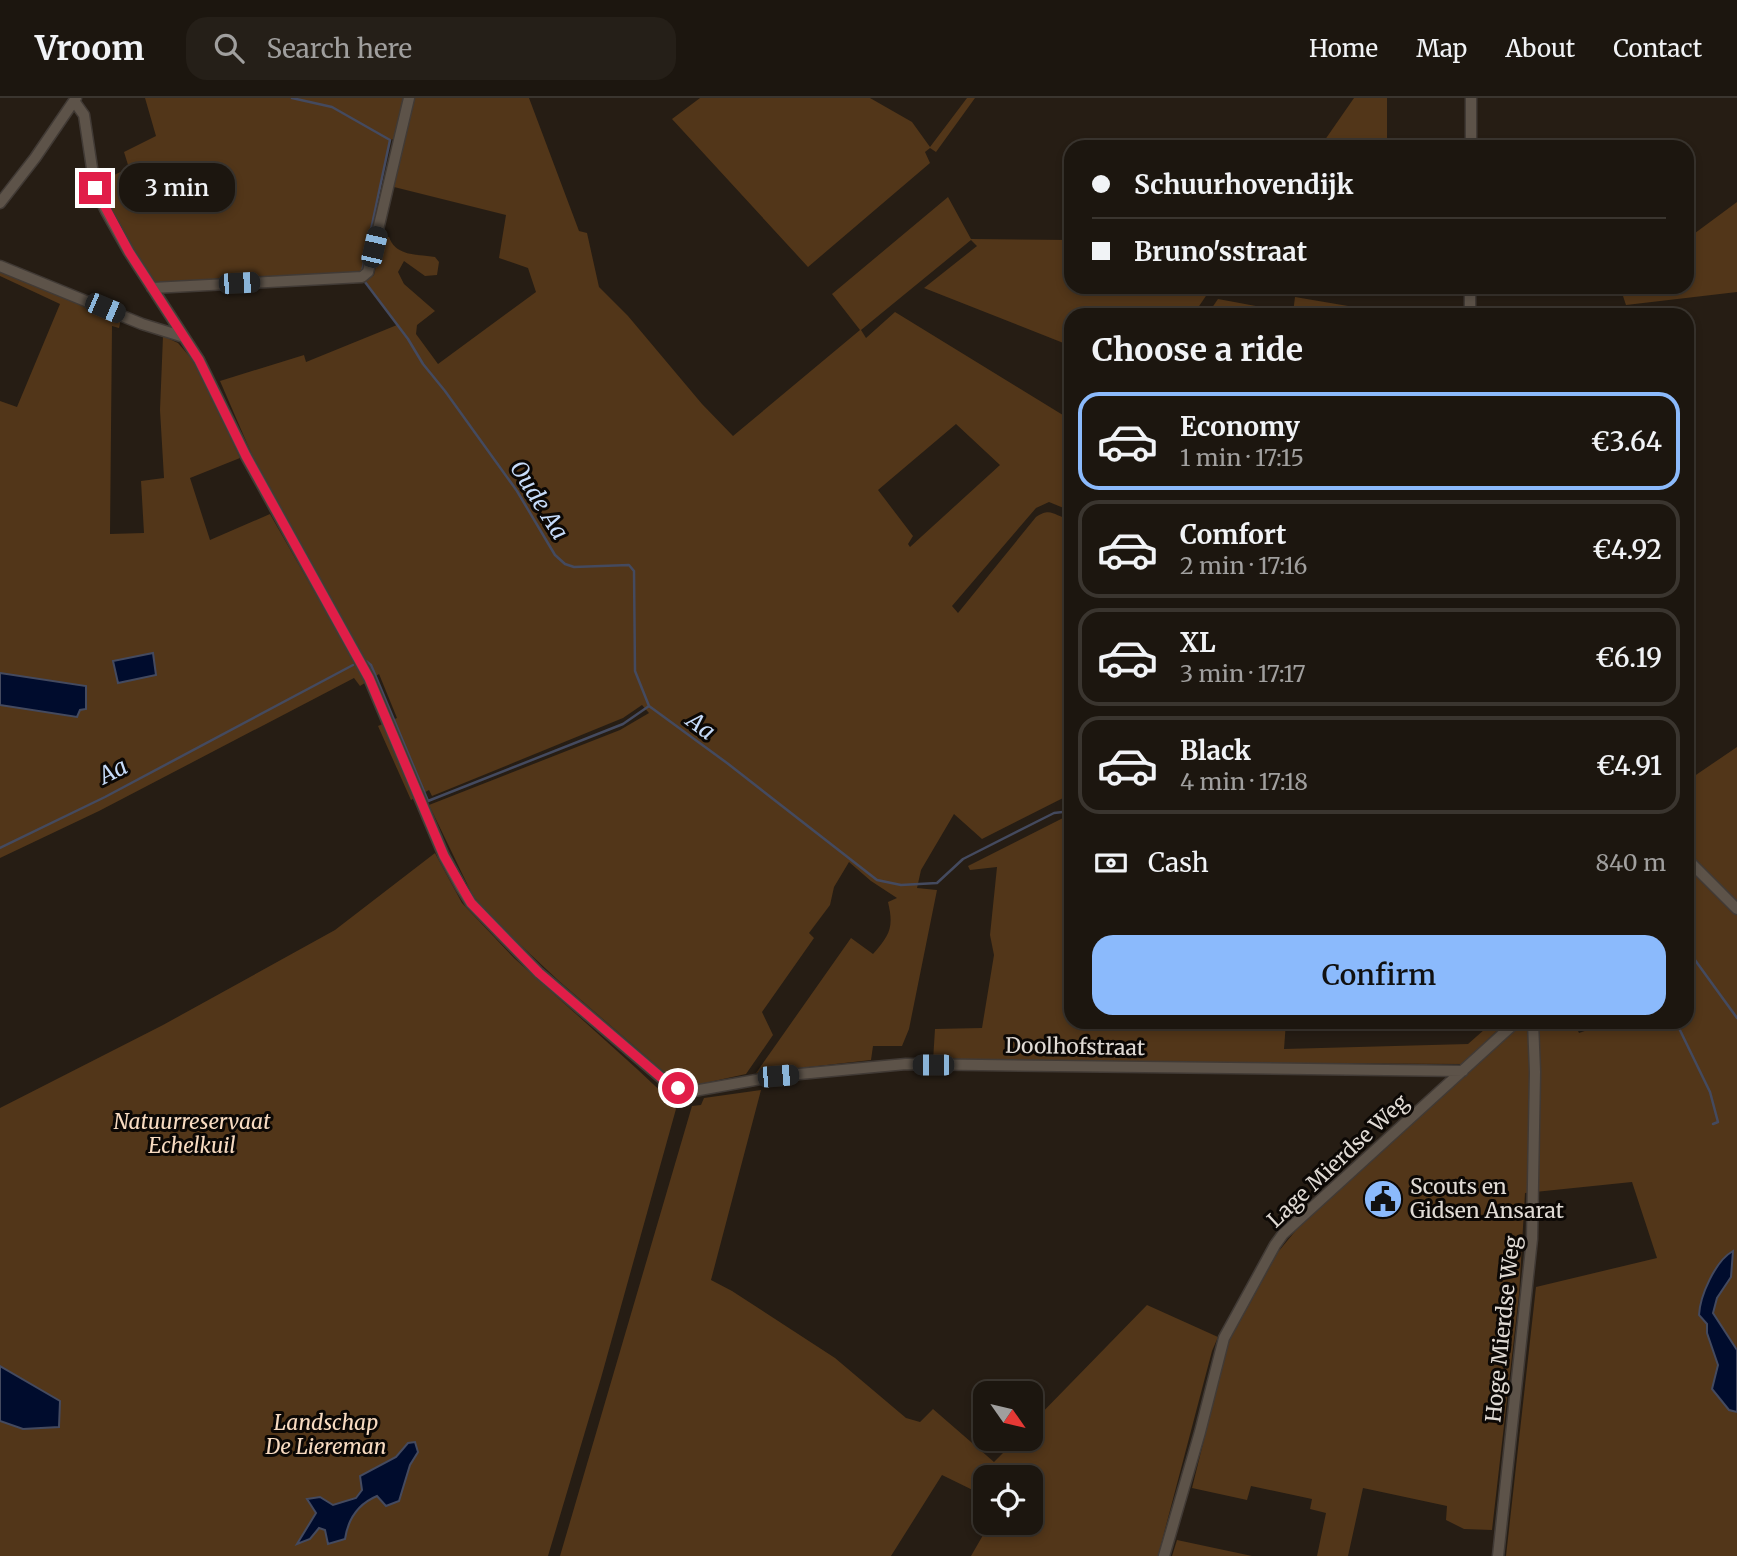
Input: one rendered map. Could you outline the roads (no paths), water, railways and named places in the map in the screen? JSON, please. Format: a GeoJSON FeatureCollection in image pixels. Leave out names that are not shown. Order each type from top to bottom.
{"type":"FeatureCollection","features":[{"type":"Feature","properties":{"kind":"street"},"geometry":{"type":"LineString","coordinates":[[152,288],[362,277],[368,272],[409,98]]}},
{"type":"Feature","properties":{"kind":"street"},"geometry":{"type":"LineString","coordinates":[[1471,98],[1471,140]]}},
{"type":"Feature","properties":{"kind":"street"},"geometry":{"type":"LineString","coordinates":[[0,203],[75,100],[84,115],[95,188],[129,252],[184,337]]}},
{"type":"Feature","properties":{"kind":"street"},"geometry":{"type":"LineString","coordinates":[[0,266],[142,324],[184,337]]}},
{"type":"Feature","properties":{"kind":"street","name":"Doolhofstraat"},"geometry":{"type":"LineString","coordinates":[[184,337],[212,385],[246,456],[369,678],[444,856],[471,903],[539,973],[664,1080],[688,1092],[778,1076],[906,1064],[1464,1071]]}},
{"type":"Feature","properties":{"kind":"street"},"geometry":{"type":"LineString","coordinates":[[1694,866],[1737,909]]}},
{"type":"Feature","properties":{"kind":"street","name":"Lage Mierdse Weg"},"geometry":{"type":"LineString","coordinates":[[1164,1556],[1224,1338],[1275,1245],[1283,1234],[1509,1029]]}},
{"type":"Feature","properties":{"kind":"street","name":"Hoge Mierdse Weg"},"geometry":{"type":"LineString","coordinates":[[1498,1556],[1532,1239],[1533,1029]]}},
{"type":"Feature","properties":{"kind":"water"},"geometry":{"type":"Polygon","coordinates":[[[153,653],[156,675],[118,683],[113,661],[153,653]]]}},
{"type":"Feature","properties":{"kind":"water"},"geometry":{"type":"Polygon","coordinates":[[[0,673],[86,686],[86,709],[80,710],[77,717],[0,705],[0,673]]]}},
{"type":"Feature","properties":{"kind":"water"},"geometry":{"type":"Polygon","coordinates":[[[1733,1251],[1731,1277],[1717,1298],[1713,1313],[1737,1350],[1737,1412],[1729,1410],[1712,1389],[1718,1365],[1707,1333],[1707,1324],[1699,1315],[1702,1298],[1710,1280],[1720,1263],[1733,1251]]]}},
{"type":"Feature","properties":{"kind":"water"},"geometry":{"type":"Polygon","coordinates":[[[0,1366],[60,1401],[59,1427],[23,1429],[0,1421],[0,1366]]]}},
{"type":"Feature","properties":{"kind":"water"},"geometry":{"type":"Polygon","coordinates":[[[415,1442],[418,1452],[410,1465],[399,1501],[386,1506],[377,1496],[364,1503],[351,1519],[345,1539],[328,1544],[325,1530],[319,1528],[310,1539],[297,1544],[316,1513],[307,1499],[320,1497],[333,1505],[356,1498],[362,1490],[360,1476],[396,1457],[408,1443],[415,1442]]]}},
{"type":"Feature","properties":{"kind":"waterway","name":"Oude Aa"},"geometry":{"type":"LineString","coordinates":[[292,98],[332,107],[390,140],[362,272]]}},
{"type":"Feature","properties":{"kind":"waterway","name":"Oude Aa"},"geometry":{"type":"LineString","coordinates":[[365,282],[517,491],[555,555],[565,564],[574,567],[629,565],[634,571],[635,671],[649,706]]}},
{"type":"Feature","properties":{"kind":"waterway","name":"Aa"},"geometry":{"type":"LineString","coordinates":[[366,661],[371,665],[428,801],[623,724],[649,706],[877,880],[901,885],[937,883],[963,859],[1054,813],[1064,812]]}},
{"type":"Feature","properties":{"kind":"waterway","name":"Aa"},"geometry":{"type":"LineString","coordinates":[[0,848],[105,797],[353,665]]}},
{"type":"Feature","properties":{"kind":"waterway","name":"Aa"},"geometry":{"type":"LineString","coordinates":[[1694,959],[1737,1018]]}},
{"type":"Feature","properties":{"kind":"waterway"},"geometry":{"type":"LineString","coordinates":[[1679,1029],[1710,1092],[1718,1122],[1713,1124]]}},
{"type":"Feature","properties":{"kind":"place","name":"Scouts en Gidsen Ansarat"},"geometry":{"type":"Point","coordinates":[1383,1199]}},
{"type":"Feature","properties":{"kind":"park label","name":"Natuurreservaat Echelkuil"},"geometry":{"type":"Point","coordinates":[192,1134]}},
{"type":"Feature","properties":{"kind":"park label","name":"Landschap De Liereman"},"geometry":{"type":"Point","coordinates":[326,1435]}}]}
